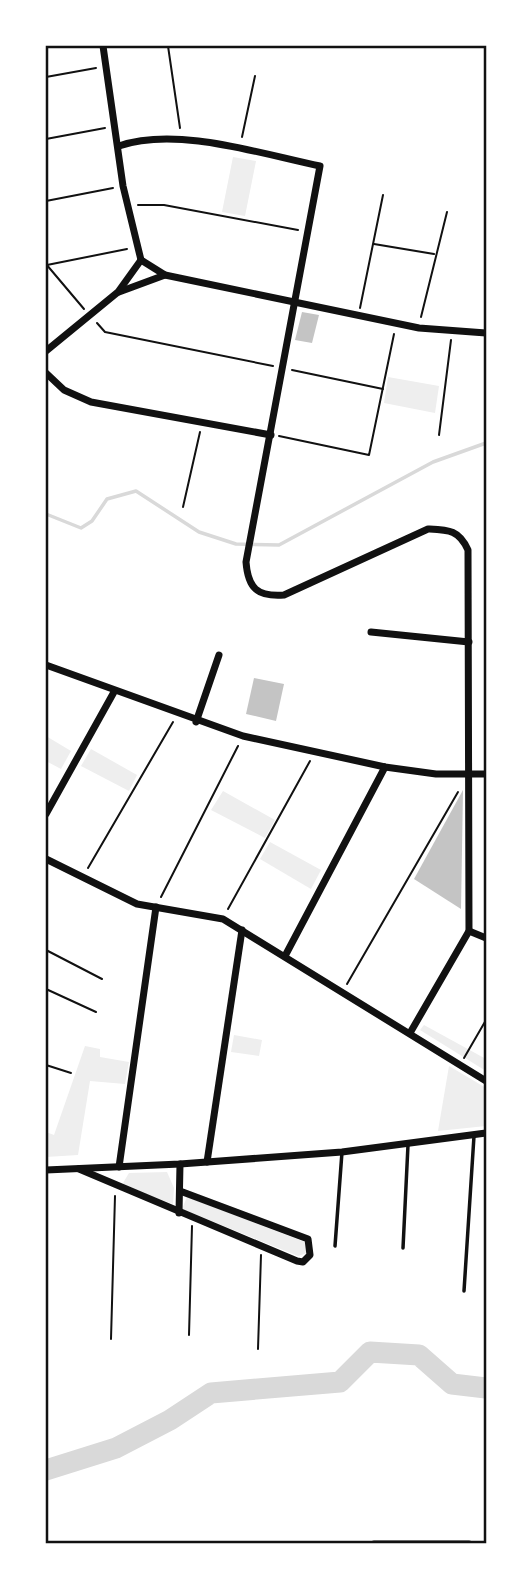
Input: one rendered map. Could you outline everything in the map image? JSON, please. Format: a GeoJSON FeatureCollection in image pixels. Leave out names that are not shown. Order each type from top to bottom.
{"type":"FeatureCollection","features":[{"type":"Feature","properties":{"kind":"street"},"geometry":{"type":"LineString","coordinates":[[103,46],[120,146],[123,186],[141,260],[165,275],[419,328],[486,333]]}},
{"type":"Feature","properties":{"kind":"street"},"geometry":{"type":"LineString","coordinates":[[120,146],[159,138],[182,140],[320,166],[246,562],[247,576],[254,588],[266,596],[284,595],[428,529],[450,530],[461,536],[468,550],[469,931],[410,1033]]}},
{"type":"Feature","properties":{"kind":"street"},"geometry":{"type":"LineString","coordinates":[[46,351],[118,292],[141,260]]}},
{"type":"Feature","properties":{"kind":"street"},"geometry":{"type":"LineString","coordinates":[[118,292],[165,275]]}},
{"type":"Feature","properties":{"kind":"street"},"geometry":{"type":"LineString","coordinates":[[46,373],[64,390],[92,402],[271,435]]}},
{"type":"Feature","properties":{"kind":"street"},"geometry":{"type":"LineString","coordinates":[[371,632],[469,642]]}},
{"type":"Feature","properties":{"kind":"street"},"geometry":{"type":"LineString","coordinates":[[196,722],[219,655]]}},
{"type":"Feature","properties":{"kind":"street"},"geometry":{"type":"LineString","coordinates":[[46,665],[196,722],[243,736],[385,767],[436,774],[486,774]]}},
{"type":"Feature","properties":{"kind":"street"},"geometry":{"type":"LineString","coordinates":[[46,814],[114,692]]}},
{"type":"Feature","properties":{"kind":"street"},"geometry":{"type":"LineString","coordinates":[[285,956],[385,767]]}},
{"type":"Feature","properties":{"kind":"street"},"geometry":{"type":"LineString","coordinates":[[46,859],[137,904],[208,914],[223,919],[343,990],[486,1081]]}},
{"type":"Feature","properties":{"kind":"street"},"geometry":{"type":"LineString","coordinates":[[119,1167],[156,908]]}},
{"type":"Feature","properties":{"kind":"street"},"geometry":{"type":"LineString","coordinates":[[207,1162],[242,930]]}},
{"type":"Feature","properties":{"kind":"street"},"geometry":{"type":"LineString","coordinates":[[469,931],[486,938]]}},
{"type":"Feature","properties":{"kind":"street"},"geometry":{"type":"LineString","coordinates":[[46,1170],[180,1164],[342,1152],[486,1133]]}},
{"type":"Feature","properties":{"kind":"street"},"geometry":{"type":"LineString","coordinates":[[179,1213],[180,1164]]}},
{"type":"Feature","properties":{"kind":"street"},"geometry":{"type":"LineString","coordinates":[[76,1167],[115,1186],[297,1261],[307,1259],[312,1249],[309,1239],[180,1191]]}},
{"type":"Feature","properties":{"kind":"street"},"geometry":{"type":"LineString","coordinates":[[374,1544],[469,1544]]}},
{"type":"Feature","properties":{"kind":"lane"},"geometry":{"type":"LineString","coordinates":[[464,1291],[474,1135]]}},
{"type":"Feature","properties":{"kind":"lane"},"geometry":{"type":"LineString","coordinates":[[403,1248],[408,1142]]}},
{"type":"Feature","properties":{"kind":"lane"},"geometry":{"type":"LineString","coordinates":[[335,1246],[342,1152]]}},
{"type":"Feature","properties":{"kind":"path"},"geometry":{"type":"LineString","coordinates":[[168,46],[182,140]]}},
{"type":"Feature","properties":{"kind":"path"},"geometry":{"type":"LineString","coordinates":[[46,77],[107,66]]}},
{"type":"Feature","properties":{"kind":"path"},"geometry":{"type":"LineString","coordinates":[[240,150],[254,76]]}},
{"type":"Feature","properties":{"kind":"path"},"geometry":{"type":"LineString","coordinates":[[46,139],[117,126]]}},
{"type":"Feature","properties":{"kind":"path"},"geometry":{"type":"LineString","coordinates":[[46,201],[123,186]]}},
{"type":"Feature","properties":{"kind":"path"},"geometry":{"type":"LineString","coordinates":[[359,315],[383,195]]}},
{"type":"Feature","properties":{"kind":"path"},"geometry":{"type":"LineString","coordinates":[[127,206],[164,205],[309,232]]}},
{"type":"Feature","properties":{"kind":"path"},"geometry":{"type":"LineString","coordinates":[[419,328],[447,212]]}},
{"type":"Feature","properties":{"kind":"path"},"geometry":{"type":"LineString","coordinates":[[373,244],[435,254]]}},
{"type":"Feature","properties":{"kind":"path"},"geometry":{"type":"LineString","coordinates":[[137,247],[46,265],[105,332],[383,389]]}},
{"type":"Feature","properties":{"kind":"path"},"geometry":{"type":"LineString","coordinates":[[271,435],[369,455],[396,323]]}},
{"type":"Feature","properties":{"kind":"path"},"geometry":{"type":"LineString","coordinates":[[439,435],[452,332]]}},
{"type":"Feature","properties":{"kind":"path"},"geometry":{"type":"LineString","coordinates":[[183,507],[203,421]]}},
{"type":"Feature","properties":{"kind":"path"},"geometry":{"type":"LineString","coordinates":[[82,878],[177,715]]}},
{"type":"Feature","properties":{"kind":"path"},"geometry":{"type":"LineString","coordinates":[[156,908],[243,736]]}},
{"type":"Feature","properties":{"kind":"path"},"geometry":{"type":"LineString","coordinates":[[223,919],[316,752]]}},
{"type":"Feature","properties":{"kind":"path"},"geometry":{"type":"LineString","coordinates":[[343,990],[468,774]]}},
{"type":"Feature","properties":{"kind":"path"},"geometry":{"type":"LineString","coordinates":[[46,950],[102,979]]}},
{"type":"Feature","properties":{"kind":"path"},"geometry":{"type":"LineString","coordinates":[[46,989],[96,1012]]}},
{"type":"Feature","properties":{"kind":"path"},"geometry":{"type":"LineString","coordinates":[[460,1065],[486,1020]]}},
{"type":"Feature","properties":{"kind":"path"},"geometry":{"type":"LineString","coordinates":[[46,1065],[71,1073]]}},
{"type":"Feature","properties":{"kind":"path"},"geometry":{"type":"LineString","coordinates":[[111,1339],[115,1186]]}},
{"type":"Feature","properties":{"kind":"path"},"geometry":{"type":"LineString","coordinates":[[189,1335],[192,1218]]}},
{"type":"Feature","properties":{"kind":"path"},"geometry":{"type":"LineString","coordinates":[[258,1349],[261,1247]]}},
{"type":"Feature","properties":{"kind":"shaded area"},"geometry":{"type":"Polygon","coordinates":[[[233,157],[256,161],[245,216],[222,212],[233,157]]]}},
{"type":"Feature","properties":{"kind":"shaded area"},"geometry":{"type":"Polygon","coordinates":[[[388,377],[439,386],[435,413],[384,403],[388,377]]]}},
{"type":"Feature","properties":{"kind":"shaded area"},"geometry":{"type":"Polygon","coordinates":[[[46,736],[71,751],[61,769],[46,761],[46,736]]]}},
{"type":"Feature","properties":{"kind":"shaded area"},"geometry":{"type":"Polygon","coordinates":[[[91,749],[137,775],[129,791],[81,766],[91,749]]]}},
{"type":"Feature","properties":{"kind":"shaded area"},"geometry":{"type":"Polygon","coordinates":[[[223,791],[275,820],[265,838],[211,810],[223,791]]]}},
{"type":"Feature","properties":{"kind":"shaded area"},"geometry":{"type":"Polygon","coordinates":[[[270,842],[321,870],[311,889],[260,859],[270,842]]]}},
{"type":"Feature","properties":{"kind":"shaded area"},"geometry":{"type":"Polygon","coordinates":[[[424,1025],[486,1059],[486,1071],[420,1030],[424,1025]]]}},
{"type":"Feature","properties":{"kind":"shaded area"},"geometry":{"type":"Polygon","coordinates":[[[234,1035],[262,1040],[259,1056],[231,1052],[234,1035]]]}},
{"type":"Feature","properties":{"kind":"shaded area"},"geometry":{"type":"Polygon","coordinates":[[[85,1046],[100,1049],[100,1057],[129,1062],[125,1084],[90,1081],[78,1155],[46,1157],[46,1132],[54,1135],[85,1046]]]}},
{"type":"Feature","properties":{"kind":"shaded area"},"geometry":{"type":"Polygon","coordinates":[[[449,1066],[486,1088],[486,1126],[438,1131],[449,1066]]]}},
{"type":"Feature","properties":{"kind":"shaded area"},"geometry":{"type":"Polygon","coordinates":[[[167,1172],[174,1188],[173,1204],[125,1187],[123,1183],[129,1173],[167,1172]]]}},
{"type":"Feature","properties":{"kind":"shaded area"},"geometry":{"type":"Polygon","coordinates":[[[187,1197],[305,1242],[307,1253],[298,1256],[182,1209],[187,1197]]]}},
{"type":"Feature","properties":{"kind":"building"},"geometry":{"type":"Polygon","coordinates":[[[302,312],[319,315],[312,343],[295,340],[302,312]]]}},
{"type":"Feature","properties":{"kind":"building"},"geometry":{"type":"Polygon","coordinates":[[[254,678],[284,684],[276,721],[246,714],[254,678]]]}},
{"type":"Feature","properties":{"kind":"building"},"geometry":{"type":"Polygon","coordinates":[[[463,790],[461,909],[414,879],[463,790]]]}},
{"type":"Feature","properties":{"kind":"waterway"},"geometry":{"type":"LineString","coordinates":[[46,514],[81,528],[92,521],[107,499],[136,491],[199,532],[236,544],[279,545],[433,462],[486,443]]}},
{"type":"Feature","properties":{"kind":"waterway"},"geometry":{"type":"LineString","coordinates":[[46,1470],[116,1448],[170,1420],[211,1393],[340,1382],[370,1352],[419,1355],[452,1384],[486,1388]]}}]}
